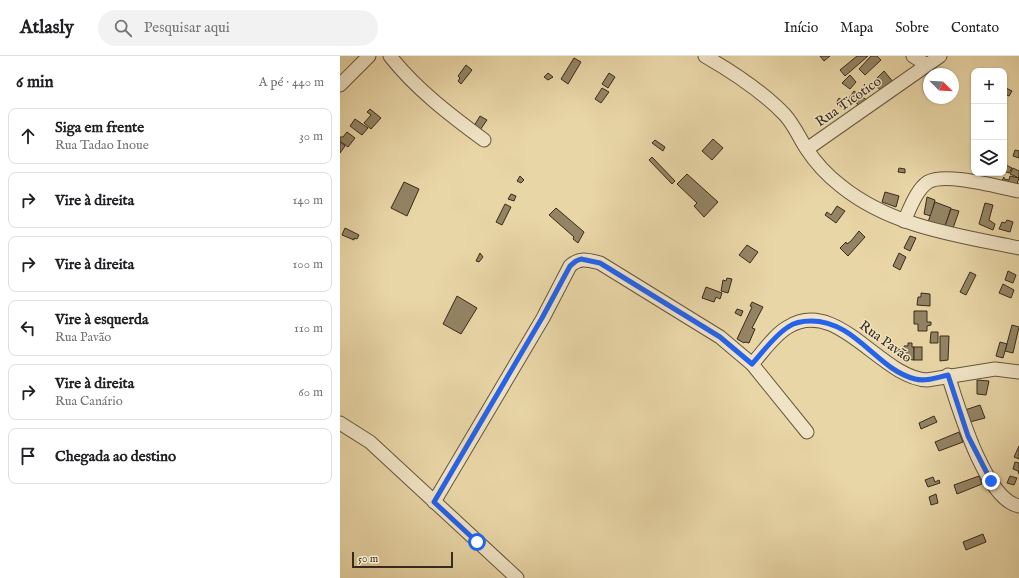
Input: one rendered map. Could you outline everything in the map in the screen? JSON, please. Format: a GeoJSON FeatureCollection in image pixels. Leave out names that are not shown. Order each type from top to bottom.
{"type":"FeatureCollection","features":[{"type":"Feature","properties":{"kind":"street"},"geometry":{"type":"LineString","coordinates":[[340,85],[369,56]]}},
{"type":"Feature","properties":{"kind":"street"},"geometry":{"type":"LineString","coordinates":[[390,56],[416,85],[484,140]]}},
{"type":"Feature","properties":{"kind":"street"},"geometry":{"type":"LineString","coordinates":[[704,56],[773,103],[786,116],[807,149],[824,170],[856,198],[904,221],[930,229],[1019,248]]}},
{"type":"Feature","properties":{"kind":"street"},"geometry":{"type":"LineString","coordinates":[[913,56],[927,65]]}},
{"type":"Feature","properties":{"kind":"street","name":"Rua Ticotico"},"geometry":{"type":"LineString","coordinates":[[807,149],[940,56]]}},
{"type":"Feature","properties":{"kind":"street"},"geometry":{"type":"LineString","coordinates":[[904,221],[921,190],[928,182],[938,179],[959,179],[1019,191]]}},
{"type":"Feature","properties":{"kind":"street"},"geometry":{"type":"LineString","coordinates":[[434,502],[542,318],[570,266],[576,261],[587,259],[600,263],[720,337],[752,364],[807,432]]}},
{"type":"Feature","properties":{"kind":"street","name":"Rua Pavão"},"geometry":{"type":"LineString","coordinates":[[752,364],[788,327],[802,321],[817,321],[833,325],[852,335],[897,370],[917,379],[927,380],[948,375],[995,369],[1019,372]]}},
{"type":"Feature","properties":{"kind":"street"},"geometry":{"type":"LineString","coordinates":[[948,375],[968,436],[991,481],[1004,500],[1019,506]]}},
{"type":"Feature","properties":{"kind":"street"},"geometry":{"type":"LineString","coordinates":[[340,423],[370,442],[517,578]]}},
{"type":"Feature","properties":{"kind":"building"},"geometry":{"type":"Polygon","coordinates":[[[820,56],[830,56],[824,61],[820,56]]]}},
{"type":"Feature","properties":{"kind":"building"},"geometry":{"type":"Polygon","coordinates":[[[857,56],[868,56],[845,76],[840,70],[857,56]]]}},
{"type":"Feature","properties":{"kind":"building"},"geometry":{"type":"Polygon","coordinates":[[[871,56],[877,56],[881,60],[865,75],[859,69],[871,56]]]}},
{"type":"Feature","properties":{"kind":"building"},"geometry":{"type":"Polygon","coordinates":[[[574,58],[581,62],[568,84],[561,79],[574,58]]]}},
{"type":"Feature","properties":{"kind":"building"},"geometry":{"type":"Polygon","coordinates":[[[466,65],[472,70],[461,84],[458,81],[460,78],[458,76],[466,65]]]}},
{"type":"Feature","properties":{"kind":"building"},"geometry":{"type":"Polygon","coordinates":[[[884,71],[894,83],[883,93],[873,82],[884,71]]]}},
{"type":"Feature","properties":{"kind":"building"},"geometry":{"type":"Polygon","coordinates":[[[548,73],[553,77],[548,80],[544,77],[548,73]]]}},
{"type":"Feature","properties":{"kind":"building"},"geometry":{"type":"Polygon","coordinates":[[[609,73],[615,77],[608,88],[602,84],[609,73]]]}},
{"type":"Feature","properties":{"kind":"building"},"geometry":{"type":"Polygon","coordinates":[[[850,75],[856,82],[850,89],[842,83],[850,75]]]}},
{"type":"Feature","properties":{"kind":"building"},"geometry":{"type":"Polygon","coordinates":[[[602,88],[609,92],[601,103],[595,99],[602,88]]]}},
{"type":"Feature","properties":{"kind":"building"},"geometry":{"type":"Polygon","coordinates":[[[1007,88],[1012,91],[1009,96],[1007,95],[1007,88]]]}},
{"type":"Feature","properties":{"kind":"building"},"geometry":{"type":"Polygon","coordinates":[[[854,91],[868,101],[861,110],[856,106],[858,104],[849,98],[854,91]]]}},
{"type":"Feature","properties":{"kind":"building"},"geometry":{"type":"Polygon","coordinates":[[[839,98],[843,101],[842,107],[836,103],[839,98]]]}},
{"type":"Feature","properties":{"kind":"building"},"geometry":{"type":"Polygon","coordinates":[[[370,109],[381,118],[371,129],[364,123],[371,115],[367,112],[370,109]]]}},
{"type":"Feature","properties":{"kind":"building"},"geometry":{"type":"Polygon","coordinates":[[[480,116],[487,120],[480,130],[474,126],[480,116]]]}},
{"type":"Feature","properties":{"kind":"building"},"geometry":{"type":"Polygon","coordinates":[[[355,119],[368,128],[362,135],[350,126],[355,119]]]}},
{"type":"Feature","properties":{"kind":"building"},"geometry":{"type":"Polygon","coordinates":[[[347,132],[355,138],[348,147],[340,141],[340,137],[343,137],[347,132]]]}},
{"type":"Feature","properties":{"kind":"building"},"geometry":{"type":"Polygon","coordinates":[[[713,139],[723,148],[712,160],[702,151],[713,139]]]}},
{"type":"Feature","properties":{"kind":"building"},"geometry":{"type":"Polygon","coordinates":[[[655,140],[665,147],[663,151],[652,143],[655,140]]]}},
{"type":"Feature","properties":{"kind":"building"},"geometry":{"type":"Polygon","coordinates":[[[340,142],[345,146],[340,153],[340,142]]]}},
{"type":"Feature","properties":{"kind":"building"},"geometry":{"type":"Polygon","coordinates":[[[1015,150],[1019,151],[1019,158],[1013,156],[1015,150]]]}},
{"type":"Feature","properties":{"kind":"building"},"geometry":{"type":"Polygon","coordinates":[[[652,157],[675,181],[672,184],[649,160],[652,157]]]}},
{"type":"Feature","properties":{"kind":"building"},"geometry":{"type":"Polygon","coordinates":[[[1007,166],[1012,168],[1009,173],[1007,172],[1007,166]]]}},
{"type":"Feature","properties":{"kind":"building"},"geometry":{"type":"Polygon","coordinates":[[[899,168],[905,169],[905,173],[898,172],[899,168]]]}},
{"type":"Feature","properties":{"kind":"building"},"geometry":{"type":"Polygon","coordinates":[[[1013,168],[1019,171],[1019,178],[1010,174],[1013,168]]]}},
{"type":"Feature","properties":{"kind":"building"},"geometry":{"type":"Polygon","coordinates":[[[687,174],[718,202],[704,217],[694,206],[697,203],[677,184],[687,174]]]}},
{"type":"Feature","properties":{"kind":"building"},"geometry":{"type":"Polygon","coordinates":[[[520,176],[524,180],[521,183],[517,181],[520,176]]]}},
{"type":"Feature","properties":{"kind":"building"},"geometry":{"type":"Polygon","coordinates":[[[1010,176],[1019,178],[1015,190],[1001,182],[1004,177],[1004,179],[1009,180],[1010,176]]]}},
{"type":"Feature","properties":{"kind":"building"},"geometry":{"type":"Polygon","coordinates":[[[404,182],[419,189],[407,216],[391,208],[404,182]]]}},
{"type":"Feature","properties":{"kind":"building"},"geometry":{"type":"Polygon","coordinates":[[[885,192],[899,196],[896,207],[882,202],[885,192]]]}},
{"type":"Feature","properties":{"kind":"building"},"geometry":{"type":"Polygon","coordinates":[[[511,194],[516,196],[514,201],[508,199],[511,194]]]}},
{"type":"Feature","properties":{"kind":"building"},"geometry":{"type":"Polygon","coordinates":[[[927,197],[935,200],[931,216],[924,214],[927,197]]]}},
{"type":"Feature","properties":{"kind":"building"},"geometry":{"type":"Polygon","coordinates":[[[935,202],[951,208],[944,230],[927,225],[935,202]]]}},
{"type":"Feature","properties":{"kind":"building"},"geometry":{"type":"Polygon","coordinates":[[[985,203],[993,205],[989,220],[995,224],[993,230],[979,224],[985,203]]]}},
{"type":"Feature","properties":{"kind":"building"},"geometry":{"type":"Polygon","coordinates":[[[505,204],[511,207],[502,225],[496,222],[505,204]]]}},
{"type":"Feature","properties":{"kind":"building"},"geometry":{"type":"Polygon","coordinates":[[[837,206],[845,211],[836,223],[825,215],[827,212],[831,215],[837,206]]]}},
{"type":"Feature","properties":{"kind":"building"},"geometry":{"type":"Polygon","coordinates":[[[556,208],[584,232],[578,243],[573,239],[574,237],[549,215],[556,208]]]}},
{"type":"Feature","properties":{"kind":"building"},"geometry":{"type":"Polygon","coordinates":[[[951,209],[959,211],[952,231],[944,229],[951,209]]]}},
{"type":"Feature","properties":{"kind":"building"},"geometry":{"type":"Polygon","coordinates":[[[1007,220],[1013,222],[1010,232],[999,229],[1002,222],[1005,223],[1007,220]]]}},
{"type":"Feature","properties":{"kind":"building"},"geometry":{"type":"Polygon","coordinates":[[[345,228],[359,235],[357,239],[354,238],[354,240],[342,235],[345,228]]]}},
{"type":"Feature","properties":{"kind":"building"},"geometry":{"type":"Polygon","coordinates":[[[859,231],[865,237],[848,256],[840,248],[846,242],[847,244],[851,241],[859,231]]]}},
{"type":"Feature","properties":{"kind":"building"},"geometry":{"type":"Polygon","coordinates":[[[910,236],[916,238],[910,251],[904,248],[910,236]]]}},
{"type":"Feature","properties":{"kind":"building"},"geometry":{"type":"Polygon","coordinates":[[[747,245],[758,252],[750,263],[739,255],[747,245]]]}},
{"type":"Feature","properties":{"kind":"building"},"geometry":{"type":"Polygon","coordinates":[[[480,253],[483,257],[479,262],[476,261],[480,253]]]}},
{"type":"Feature","properties":{"kind":"building"},"geometry":{"type":"Polygon","coordinates":[[[899,253],[906,257],[900,270],[893,266],[899,253]]]}},
{"type":"Feature","properties":{"kind":"building"},"geometry":{"type":"Polygon","coordinates":[[[1008,271],[1016,275],[1013,283],[1005,280],[1008,271]]]}},
{"type":"Feature","properties":{"kind":"building"},"geometry":{"type":"Polygon","coordinates":[[[970,272],[976,275],[966,295],[960,292],[970,272]]]}},
{"type":"Feature","properties":{"kind":"building"},"geometry":{"type":"Polygon","coordinates":[[[727,278],[732,279],[728,293],[721,291],[723,280],[726,281],[727,278]]]}},
{"type":"Feature","properties":{"kind":"building"},"geometry":{"type":"Polygon","coordinates":[[[1003,284],[1014,290],[1011,298],[999,293],[1003,284]]]}},
{"type":"Feature","properties":{"kind":"building"},"geometry":{"type":"Polygon","coordinates":[[[706,287],[722,293],[720,299],[716,297],[714,302],[702,298],[706,287]]]}},
{"type":"Feature","properties":{"kind":"building"},"geometry":{"type":"Polygon","coordinates":[[[921,293],[930,294],[930,306],[917,305],[918,297],[921,297],[921,293]]]}},
{"type":"Feature","properties":{"kind":"building"},"geometry":{"type":"Polygon","coordinates":[[[457,296],[477,308],[461,334],[443,324],[457,296]]]}},
{"type":"Feature","properties":{"kind":"building"},"geometry":{"type":"Polygon","coordinates":[[[752,302],[763,307],[752,328],[755,329],[749,343],[744,343],[737,339],[752,307],[750,306],[752,302]]]}},
{"type":"Feature","properties":{"kind":"building"},"geometry":{"type":"Polygon","coordinates":[[[737,309],[743,311],[741,316],[735,313],[737,309]]]}},
{"type":"Feature","properties":{"kind":"building"},"geometry":{"type":"Polygon","coordinates":[[[914,311],[927,311],[927,322],[931,322],[931,325],[927,326],[927,331],[918,331],[918,324],[914,324],[914,311]]]}},
{"type":"Feature","properties":{"kind":"building"},"geometry":{"type":"Polygon","coordinates":[[[1012,325],[1019,327],[1013,353],[1005,351],[1012,325]]]}},
{"type":"Feature","properties":{"kind":"building"},"geometry":{"type":"Polygon","coordinates":[[[931,332],[938,332],[938,343],[930,343],[931,332]]]}},
{"type":"Feature","properties":{"kind":"building"},"geometry":{"type":"Polygon","coordinates":[[[940,336],[949,336],[948,360],[940,361],[940,336]]]}},
{"type":"Feature","properties":{"kind":"building"},"geometry":{"type":"Polygon","coordinates":[[[1000,342],[1007,344],[1003,358],[996,356],[1000,342]]]}},
{"type":"Feature","properties":{"kind":"building"},"geometry":{"type":"Polygon","coordinates":[[[908,343],[912,343],[912,347],[914,347],[914,360],[906,359],[907,352],[904,352],[904,346],[908,346],[908,343]]]}},
{"type":"Feature","properties":{"kind":"building"},"geometry":{"type":"Polygon","coordinates":[[[914,347],[922,347],[922,360],[914,360],[914,347]]]}},
{"type":"Feature","properties":{"kind":"building"},"geometry":{"type":"Polygon","coordinates":[[[977,380],[989,381],[986,395],[977,394],[977,380]]]}},
{"type":"Feature","properties":{"kind":"building"},"geometry":{"type":"Polygon","coordinates":[[[980,405],[985,418],[966,423],[962,411],[980,405]]]}},
{"type":"Feature","properties":{"kind":"building"},"geometry":{"type":"Polygon","coordinates":[[[934,416],[937,422],[921,429],[919,423],[934,416]]]}},
{"type":"Feature","properties":{"kind":"building"},"geometry":{"type":"Polygon","coordinates":[[[959,432],[963,442],[939,451],[935,442],[959,432]]]}},
{"type":"Feature","properties":{"kind":"building"},"geometry":{"type":"Polygon","coordinates":[[[1019,446],[1019,459],[1014,457],[1019,446]]]}},
{"type":"Feature","properties":{"kind":"building"},"geometry":{"type":"Polygon","coordinates":[[[1015,462],[1019,463],[1019,474],[1018,471],[1013,469],[1015,462]]]}},
{"type":"Feature","properties":{"kind":"building"},"geometry":{"type":"Polygon","coordinates":[[[979,476],[982,484],[957,494],[954,485],[979,476]]]}},
{"type":"Feature","properties":{"kind":"building"},"geometry":{"type":"Polygon","coordinates":[[[1010,476],[1017,478],[1014,485],[1007,483],[1010,476]]]}},
{"type":"Feature","properties":{"kind":"building"},"geometry":{"type":"Polygon","coordinates":[[[933,477],[935,482],[939,480],[940,483],[928,487],[925,480],[933,477]]]}},
{"type":"Feature","properties":{"kind":"building"},"geometry":{"type":"Polygon","coordinates":[[[936,494],[938,503],[931,505],[929,497],[936,494]]]}},
{"type":"Feature","properties":{"kind":"building"},"geometry":{"type":"Polygon","coordinates":[[[983,534],[986,542],[966,550],[963,542],[983,534]]]}},
{"type":"Feature","properties":{"kind":"route"},"geometry":{"type":"LineString","coordinates":[[477,542],[434,502],[542,318],[570,266],[581,259],[587,259],[600,263],[683,313],[720,337],[752,364],[788,327],[802,321],[817,321],[833,325],[852,335],[897,370],[908,376],[927,380],[948,375],[968,436],[991,481]]}}]}
